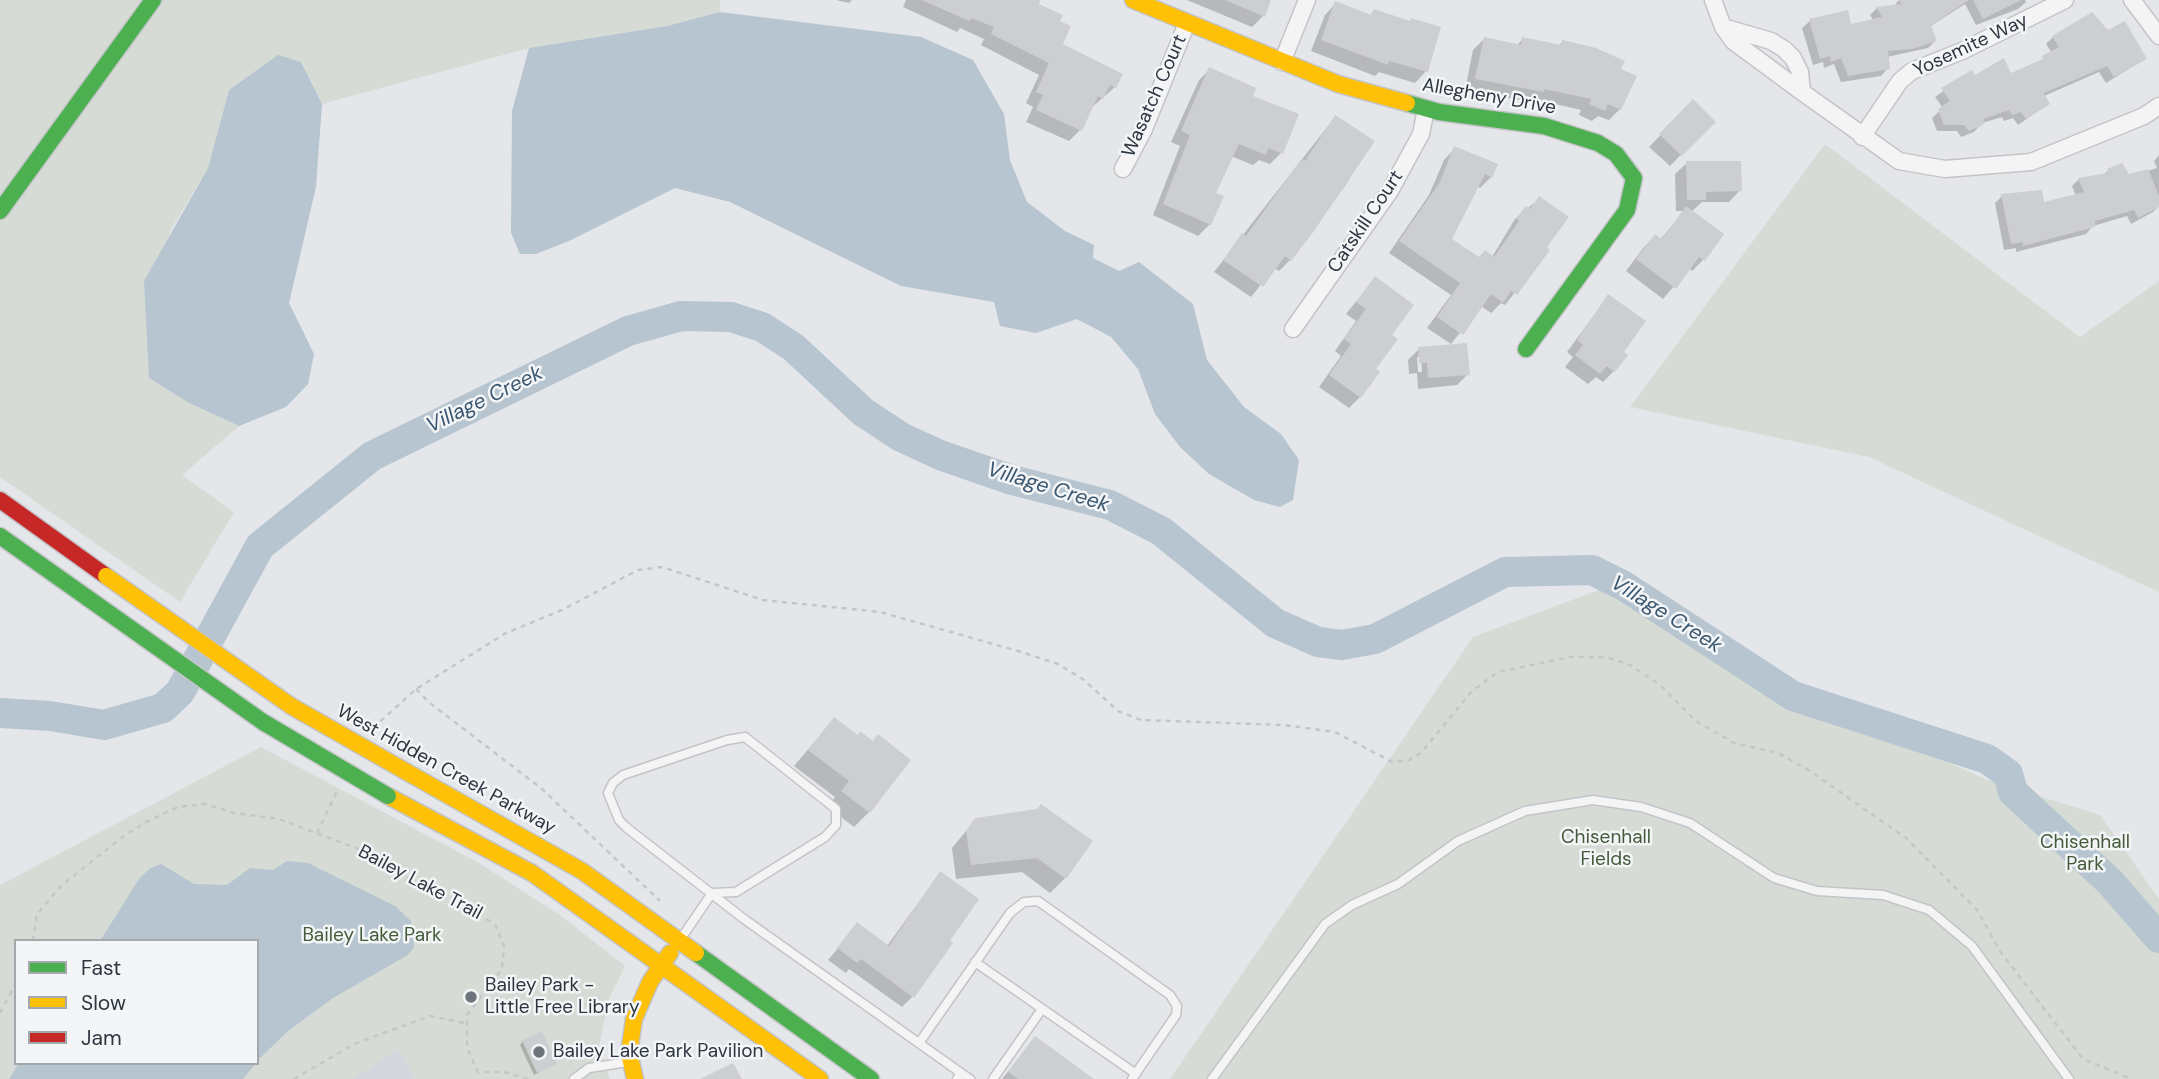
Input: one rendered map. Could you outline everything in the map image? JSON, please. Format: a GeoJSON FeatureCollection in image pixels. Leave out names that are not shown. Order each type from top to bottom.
{"type":"FeatureCollection","features":[{"type":"Feature","properties":{"kind":"main road"},"geometry":{"type":"LineString","coordinates":[[0,211],[153,0]]}},
{"type":"Feature","properties":{"kind":"main road","name":"Allegheny Drive"},"geometry":{"type":"LineString","coordinates":[[1133,0],[1338,84],[1426,109],[1472,118],[1544,126],[1574,134],[1616,154],[1633,178],[1633,194],[1627,210],[1526,349]]}},
{"type":"Feature","properties":{"kind":"main road","name":"West Hidden Creek Parkway"},"geometry":{"type":"LineString","coordinates":[[0,500],[291,706],[536,842],[582,871],[871,1079]]}},
{"type":"Feature","properties":{"kind":"main road"},"geometry":{"type":"LineString","coordinates":[[0,536],[263,722],[388,796],[532,873],[820,1079]]}},
{"type":"Feature","properties":{"kind":"main road"},"geometry":{"type":"LineString","coordinates":[[635,1079],[631,1062],[634,1019],[650,982],[678,942]]}},
{"type":"Feature","properties":{"kind":"street"},"geometry":{"type":"LineString","coordinates":[[1282,62],[1307,0]]}},
{"type":"Feature","properties":{"kind":"street"},"geometry":{"type":"LineString","coordinates":[[1713,0],[1723,27],[1733,41],[1862,137],[1899,161],[1945,169],[2031,162],[2144,116],[2159,106]]}},
{"type":"Feature","properties":{"kind":"street","name":"Yosemite Way"},"geometry":{"type":"LineString","coordinates":[[1862,137],[1900,81],[1912,71],[1962,51],[2065,0]]}},
{"type":"Feature","properties":{"kind":"street"},"geometry":{"type":"LineString","coordinates":[[2132,0],[2159,36]]}},
{"type":"Feature","properties":{"kind":"street","name":"Wasatch Court"},"geometry":{"type":"LineString","coordinates":[[1123,169],[1144,129],[1187,23]]}},
{"type":"Feature","properties":{"kind":"street"},"geometry":{"type":"LineString","coordinates":[[1723,27],[1771,41],[1784,49],[1793,58],[1800,72],[1802,92]]}},
{"type":"Feature","properties":{"kind":"street","name":"Catskill Court"},"geometry":{"type":"LineString","coordinates":[[1293,329],[1390,191],[1421,134],[1426,109]]}},
{"type":"Feature","properties":{"kind":"lane"},"geometry":{"type":"LineString","coordinates":[[712,893],[736,892],[825,837],[836,825],[836,809],[746,737],[727,740],[623,775],[612,783],[608,793],[618,820],[712,893],[919,1042],[959,1076],[970,1079]]}},
{"type":"Feature","properties":{"kind":"lane"},"geometry":{"type":"LineString","coordinates":[[1212,1079],[1325,924],[1352,905],[1398,884],[1458,841],[1525,811],[1593,800],[1641,807],[1690,823],[1774,878],[1817,891],[1884,895],[1929,910],[1972,946],[2069,1079]]}},
{"type":"Feature","properties":{"kind":"lane"},"geometry":{"type":"LineString","coordinates":[[678,942],[712,893]]}},
{"type":"Feature","properties":{"kind":"lane"},"geometry":{"type":"LineString","coordinates":[[919,1042],[975,962],[1010,913],[1024,902],[1038,901],[1048,906],[1170,995],[1177,1006],[1176,1015],[1134,1076],[975,962]]}},
{"type":"Feature","properties":{"kind":"lane"},"geometry":{"type":"LineString","coordinates":[[993,1079],[1042,1009]]}},
{"type":"Feature","properties":{"kind":"lane"},"geometry":{"type":"LineString","coordinates":[[574,1079],[589,1068],[631,1062]]}},
{"type":"Feature","properties":{"kind":"path"},"geometry":{"type":"LineString","coordinates":[[370,732],[416,689],[506,633],[562,610],[638,570],[662,566],[763,600],[880,612],[1018,650],[1058,664],[1084,680],[1118,711],[1141,720],[1262,724],[1335,732],[1392,762],[1409,760],[1421,752],[1472,691],[1498,672],[1570,657],[1606,657],[1630,665],[1660,685],[1696,721],[1734,743],[1778,753],[1810,771],[1906,838],[1978,911],[1999,950],[2083,1059],[2132,1079]]}},
{"type":"Feature","properties":{"kind":"path"},"geometry":{"type":"LineString","coordinates":[[416,689],[430,703],[542,789],[660,901]]}},
{"type":"Feature","properties":{"kind":"path"},"geometry":{"type":"LineString","coordinates":[[33,939],[37,914],[61,886],[121,838],[178,807],[205,804],[234,813],[279,819],[317,833],[341,784]]}},
{"type":"Feature","properties":{"kind":"path","name":"Bailey Lake Trail"},"geometry":{"type":"LineString","coordinates":[[317,833],[369,853],[421,887],[480,914],[496,926],[504,946],[502,969],[475,1000],[466,1023]]}},
{"type":"Feature","properties":{"kind":"path"},"geometry":{"type":"LineString","coordinates":[[0,1013],[14,987]]}},
{"type":"Feature","properties":{"kind":"path"},"geometry":{"type":"LineString","coordinates":[[294,1079],[354,1044],[430,1016],[466,1023],[467,1048],[478,1072],[504,1072],[528,1079]]}},
{"type":"Feature","properties":{"kind":"shaded area"},"geometry":{"type":"Polygon","coordinates":[[[720,12],[921,37],[973,60],[1004,114],[1010,160],[1027,202],[1065,231],[1094,245],[1093,258],[1119,271],[1139,262],[1193,304],[1207,360],[1244,407],[1281,434],[1299,460],[1293,500],[1280,507],[1254,500],[1209,474],[1180,447],[1155,414],[1138,369],[1111,337],[1077,319],[1036,333],[1000,326],[994,302],[901,286],[730,202],[675,188],[569,241],[536,254],[520,254],[511,233],[512,111],[529,48],[667,26],[720,12]]]}},
{"type":"Feature","properties":{"kind":"shaded area"},"geometry":{"type":"Polygon","coordinates":[[[278,55],[301,62],[322,104],[316,187],[289,303],[314,354],[308,384],[286,407],[239,426],[189,403],[149,378],[144,281],[208,168],[229,90],[278,55]]]}},
{"type":"Feature","properties":{"kind":"shaded area"},"geometry":{"type":"Polygon","coordinates":[[[287,861],[308,863],[395,906],[411,921],[414,947],[408,955],[333,998],[288,1031],[259,1059],[259,939],[101,939],[139,879],[149,869],[161,864],[194,884],[227,885],[250,868],[273,870],[287,861]]]}},
{"type":"Feature","properties":{"kind":"shaded area"},"geometry":{"type":"Polygon","coordinates":[[[399,1049],[415,1079],[352,1079],[399,1049]]]}},
{"type":"Feature","properties":{"kind":"shaded area"},"geometry":{"type":"Polygon","coordinates":[[[18,1065],[254,1065],[243,1079],[9,1079],[18,1065]]]}},
{"type":"Feature","properties":{"kind":"green space"},"geometry":{"type":"Polygon","coordinates":[[[0,0],[720,0],[720,12],[667,26],[529,48],[322,104],[301,62],[229,90],[208,168],[170,231],[149,378],[189,403],[239,426],[182,475],[234,512],[180,602],[0,477],[0,0]]]}},
{"type":"Feature","properties":{"kind":"green space"},"geometry":{"type":"Polygon","coordinates":[[[1825,144],[2080,337],[2159,281],[2159,592],[1869,457],[1630,407],[1825,144]]]}},
{"type":"Feature","properties":{"kind":"green space","name":"Chisenhall Fields"},"geometry":{"type":"Polygon","coordinates":[[[1612,585],[1781,686],[1987,780],[2100,815],[2159,899],[2159,1079],[1170,1079],[1473,637],[1612,585]]]}},
{"type":"Feature","properties":{"kind":"green space","name":"Bailey Lake Park"},"geometry":{"type":"Polygon","coordinates":[[[261,747],[479,863],[560,915],[625,966],[609,999],[599,1047],[610,1079],[415,1079],[399,1049],[352,1079],[0,1079],[0,885],[261,747]]]}},
{"type":"Feature","properties":{"kind":"building"},"geometry":{"type":"Polygon","coordinates":[[[922,0],[1040,0],[1039,4],[1063,15],[1060,21],[1071,26],[1063,44],[1123,74],[1116,88],[1110,85],[1103,99],[1098,96],[1082,131],[1036,110],[1043,95],[1036,92],[1049,63],[991,34],[994,27],[971,18],[969,21],[922,0]]]}},
{"type":"Feature","properties":{"kind":"building"},"geometry":{"type":"Polygon","coordinates":[[[1225,0],[1271,0],[1265,17],[1225,0]]]}},
{"type":"Feature","properties":{"kind":"building"},"geometry":{"type":"Polygon","coordinates":[[[1899,0],[1969,0],[1931,25],[1937,41],[1912,49],[1888,51],[1890,69],[1848,76],[1841,58],[1831,62],[1830,56],[1820,59],[1809,19],[1848,10],[1851,24],[1882,17],[1876,7],[1901,4],[1899,0]]]}},
{"type":"Feature","properties":{"kind":"building"},"geometry":{"type":"Polygon","coordinates":[[[1973,0],[2021,0],[1983,19],[1973,0]]]}},
{"type":"Feature","properties":{"kind":"building"},"geometry":{"type":"Polygon","coordinates":[[[1335,1],[1371,15],[1374,9],[1410,21],[1411,18],[1441,27],[1428,72],[1389,61],[1388,65],[1321,40],[1335,1]]]}},
{"type":"Feature","properties":{"kind":"building"},"geometry":{"type":"Polygon","coordinates":[[[2092,12],[2108,30],[2125,21],[2147,59],[2114,77],[2107,66],[2044,93],[2050,104],[2026,119],[2021,112],[2012,115],[2009,110],[1984,119],[1983,125],[1969,131],[1964,125],[1944,125],[1938,109],[1950,101],[1941,88],[1972,70],[1975,75],[2004,58],[2011,73],[2043,59],[2042,56],[2059,47],[2052,36],[2092,12]]]}},
{"type":"Feature","properties":{"kind":"building"},"geometry":{"type":"Polygon","coordinates":[[[1484,37],[1521,45],[1522,37],[1561,45],[1562,40],[1596,48],[1625,61],[1621,69],[1637,76],[1621,110],[1608,104],[1605,111],[1589,104],[1591,99],[1475,79],[1484,37]]]}},
{"type":"Feature","properties":{"kind":"building"},"geometry":{"type":"Polygon","coordinates":[[[1209,67],[1256,88],[1253,96],[1299,114],[1283,154],[1268,148],[1266,155],[1239,144],[1216,193],[1224,196],[1211,225],[1163,204],[1190,135],[1181,131],[1209,67]]]}},
{"type":"Feature","properties":{"kind":"building"},"geometry":{"type":"Polygon","coordinates":[[[1693,99],[1716,122],[1682,156],[1659,134],[1693,99]]]}},
{"type":"Feature","properties":{"kind":"building"},"geometry":{"type":"Polygon","coordinates":[[[1335,115],[1375,141],[1291,261],[1285,256],[1263,287],[1223,260],[1242,233],[1246,236],[1302,158],[1305,161],[1335,115]]]}},
{"type":"Feature","properties":{"kind":"building"},"geometry":{"type":"Polygon","coordinates":[[[1454,146],[1498,164],[1492,178],[1485,174],[1452,239],[1479,257],[1485,250],[1494,257],[1519,221],[1516,218],[1526,206],[1530,209],[1539,196],[1569,217],[1547,247],[1550,250],[1517,295],[1511,291],[1503,303],[1491,294],[1463,335],[1437,317],[1460,283],[1399,241],[1440,182],[1454,146]]]}},
{"type":"Feature","properties":{"kind":"building"},"geometry":{"type":"Polygon","coordinates":[[[1686,161],[1741,161],[1742,191],[1706,192],[1706,200],[1687,200],[1686,161]]]}},
{"type":"Feature","properties":{"kind":"building"},"geometry":{"type":"Polygon","coordinates":[[[2122,163],[2129,174],[2148,169],[2159,196],[2159,207],[2138,218],[2134,210],[2095,221],[2095,227],[2023,246],[2023,242],[2011,244],[2001,194],[2042,190],[2044,202],[2084,192],[2078,178],[2108,173],[2107,169],[2122,163]]]}},
{"type":"Feature","properties":{"kind":"building"},"geometry":{"type":"Polygon","coordinates":[[[1686,206],[1724,234],[1705,261],[1699,257],[1676,289],[1636,259],[1655,234],[1662,239],[1686,206]]]}},
{"type":"Feature","properties":{"kind":"building"},"geometry":{"type":"Polygon","coordinates":[[[1375,276],[1414,305],[1392,335],[1398,339],[1376,369],[1380,372],[1361,398],[1329,375],[1351,344],[1344,339],[1366,309],[1356,302],[1375,276]]]}},
{"type":"Feature","properties":{"kind":"building"},"geometry":{"type":"Polygon","coordinates":[[[1608,294],[1646,321],[1624,352],[1628,355],[1615,372],[1607,366],[1600,374],[1575,355],[1583,345],[1577,340],[1608,294]]]}},
{"type":"Feature","properties":{"kind":"building"},"geometry":{"type":"Polygon","coordinates":[[[1467,343],[1470,375],[1428,378],[1427,363],[1419,363],[1418,347],[1467,343]]]}},
{"type":"Feature","properties":{"kind":"building"},"geometry":{"type":"Polygon","coordinates":[[[834,717],[858,735],[860,731],[873,741],[878,734],[911,760],[870,813],[841,791],[849,781],[808,750],[834,717]]]}},
{"type":"Feature","properties":{"kind":"building"},"geometry":{"type":"Polygon","coordinates":[[[1041,804],[1093,841],[1066,879],[1037,858],[971,865],[966,831],[975,818],[1037,809],[1041,804]]]}},
{"type":"Feature","properties":{"kind":"building"},"geometry":{"type":"Polygon","coordinates":[[[940,871],[979,899],[950,941],[953,943],[914,998],[861,959],[857,963],[837,948],[857,922],[889,946],[940,871]]]}},
{"type":"Feature","properties":{"kind":"building","name":"Bailey Lake Park Pavilion"},"geometry":{"type":"Polygon","coordinates":[[[542,1031],[557,1064],[537,1073],[522,1040],[542,1031]]]}},
{"type":"Feature","properties":{"kind":"building"},"geometry":{"type":"Polygon","coordinates":[[[1035,1036],[1094,1079],[1018,1079],[1008,1072],[1035,1036]]]}},
{"type":"Feature","properties":{"kind":"building"},"geometry":{"type":"Polygon","coordinates":[[[733,1063],[742,1079],[700,1079],[733,1063]]]}},
{"type":"Feature","properties":{"kind":"waterway","name":"Village Creek"},"geometry":{"type":"LineString","coordinates":[[0,713],[50,716],[104,725],[163,708],[180,692],[260,546],[372,456],[628,331],[681,316],[731,317],[762,327],[793,347],[863,412],[901,437],[940,455],[1012,480],[1110,505],[1161,531],[1275,623],[1318,642],[1342,645],[1375,639],[1505,572],[1592,570],[1624,586],[1793,696],[1987,759],[2008,774],[2013,792],[2110,882],[2159,938]]}},
{"type":"Feature","properties":{"kind":"traffic: fast"},"geometry":{"type":"LineString","coordinates":[[0,211],[153,0]]}},
{"type":"Feature","properties":{"kind":"traffic: fast"},"geometry":{"type":"LineString","coordinates":[[1407,103],[1439,112],[1544,126],[1598,143],[1616,154],[1634,178],[1627,210],[1526,349]]}},
{"type":"Feature","properties":{"kind":"traffic: fast"},"geometry":{"type":"LineString","coordinates":[[0,536],[89,599]]}},
{"type":"Feature","properties":{"kind":"traffic: fast"},"geometry":{"type":"LineString","coordinates":[[89,599],[263,722],[388,796]]}},
{"type":"Feature","properties":{"kind":"traffic: fast"},"geometry":{"type":"LineString","coordinates":[[696,953],[871,1079]]}},
{"type":"Feature","properties":{"kind":"traffic: slow"},"geometry":{"type":"LineString","coordinates":[[1133,0],[1338,84],[1407,103]]}},
{"type":"Feature","properties":{"kind":"traffic: slow"},"geometry":{"type":"LineString","coordinates":[[106,576],[291,706],[405,771]]}},
{"type":"Feature","properties":{"kind":"traffic: slow"},"geometry":{"type":"LineString","coordinates":[[405,771],[582,871],[696,953]]}},
{"type":"Feature","properties":{"kind":"traffic: slow"},"geometry":{"type":"LineString","coordinates":[[388,796],[532,873],[820,1079]]}},
{"type":"Feature","properties":{"kind":"traffic: slow"},"geometry":{"type":"LineString","coordinates":[[635,1079],[629,1053],[634,1019],[650,982],[670,953]]}},
{"type":"Feature","properties":{"kind":"traffic: jam"},"geometry":{"type":"LineString","coordinates":[[0,500],[106,576]]}},
{"type":"Feature","properties":{"kind":"place","name":"Bailey Park - Little Free Library"},"geometry":{"type":"Point","coordinates":[471,997]}},
{"type":"Feature","properties":{"kind":"place","name":"Bailey Lake Park Pavilion"},"geometry":{"type":"Point","coordinates":[539,1052]}},
{"type":"Feature","properties":{"kind":"park label","name":"Chisenhall Park"},"geometry":{"type":"Point","coordinates":[2085,854]}}]}
